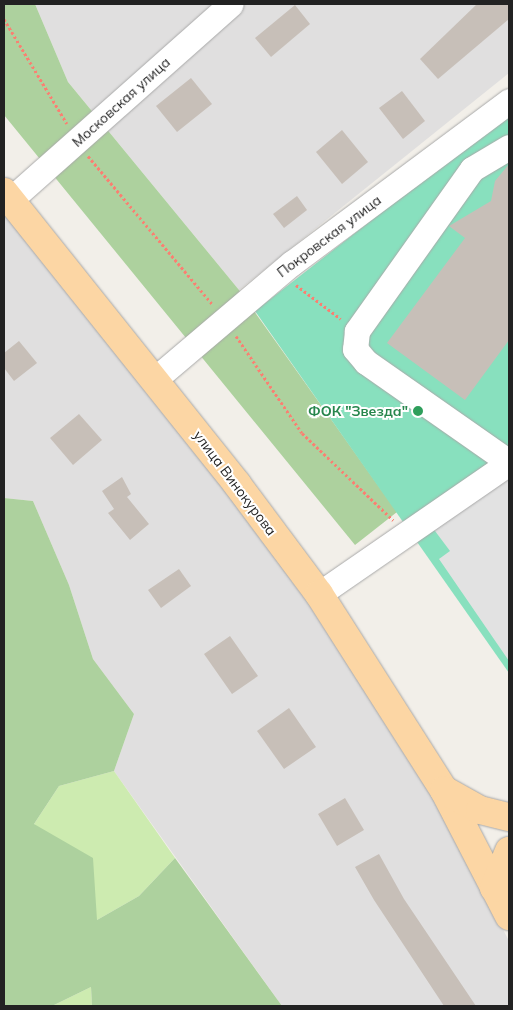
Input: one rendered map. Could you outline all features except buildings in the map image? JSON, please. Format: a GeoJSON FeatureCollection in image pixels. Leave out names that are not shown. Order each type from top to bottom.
{"type":"FeatureCollection","features":[{"type":"Feature","properties":{"kind":"main road","name":"улица Винокурова"},"geometry":{"type":"LineString","coordinates":[[7,196],[154,379],[319,594],[444,790],[509,916]]}},
{"type":"Feature","properties":{"kind":"main road"},"geometry":{"type":"LineString","coordinates":[[444,790],[480,810],[509,817]]}},
{"type":"Feature","properties":{"kind":"main road"},"geometry":{"type":"LineString","coordinates":[[494,888],[509,851]]}},
{"type":"Feature","properties":{"kind":"street","name":"Московская улица"},"geometry":{"type":"LineString","coordinates":[[7,196],[76,142],[231,4]]}},
{"type":"Feature","properties":{"kind":"street","name":"Покровская улица"},"geometry":{"type":"LineString","coordinates":[[154,379],[280,272],[509,101]]}},
{"type":"Feature","properties":{"kind":"street"},"geometry":{"type":"LineString","coordinates":[[319,594],[509,462],[366,362],[354,349],[357,332],[472,169],[509,147]]}},
{"type":"Feature","properties":{"kind":"path"},"geometry":{"type":"LineString","coordinates":[[4,19],[76,142],[225,319],[302,433],[405,534]]}},
{"type":"Feature","properties":{"kind":"path"},"geometry":{"type":"LineString","coordinates":[[280,272],[357,332]]}},
{"type":"Feature","properties":{"kind":"shaded area"},"geometry":{"type":"Polygon","coordinates":[[[35,4],[509,4],[509,73],[239,290],[68,82],[35,4]]]}},
{"type":"Feature","properties":{"kind":"shaded area"},"geometry":{"type":"Polygon","coordinates":[[[4,207],[272,542],[435,798],[509,941],[509,1006],[282,1006],[114,771],[134,714],[93,659],[69,585],[33,501],[4,498],[4,207]]]}},
{"type":"Feature","properties":{"kind":"shaded area"},"geometry":{"type":"Polygon","coordinates":[[[509,463],[509,661],[439,559],[450,551],[426,519],[509,463]]]}},
{"type":"Feature","properties":{"kind":"green space"},"geometry":{"type":"Polygon","coordinates":[[[4,4],[35,4],[68,82],[239,290],[397,512],[355,545],[4,115],[4,4]]]}},
{"type":"Feature","properties":{"kind":"green space","name":"ФОК \"Звезда\""},"geometry":{"type":"Polygon","coordinates":[[[509,113],[509,673],[255,311],[509,113]]]}},
{"type":"Feature","properties":{"kind":"green space"},"geometry":{"type":"Polygon","coordinates":[[[4,498],[33,501],[69,585],[93,659],[134,714],[114,771],[59,786],[34,824],[93,858],[97,920],[139,896],[175,858],[282,1006],[92,1006],[91,987],[52,1006],[4,1006],[4,498]]]}},
{"type":"Feature","properties":{"kind":"green space"},"geometry":{"type":"Polygon","coordinates":[[[114,771],[175,858],[139,896],[97,920],[34,824],[59,786],[114,771]]]}},
{"type":"Feature","properties":{"kind":"green space"},"geometry":{"type":"Polygon","coordinates":[[[91,987],[92,1006],[52,1006],[91,987]]]}},
{"type":"Feature","properties":{"kind":"place","name":"ФОК \"Звезда\""},"geometry":{"type":"Point","coordinates":[418,411]}}]}
